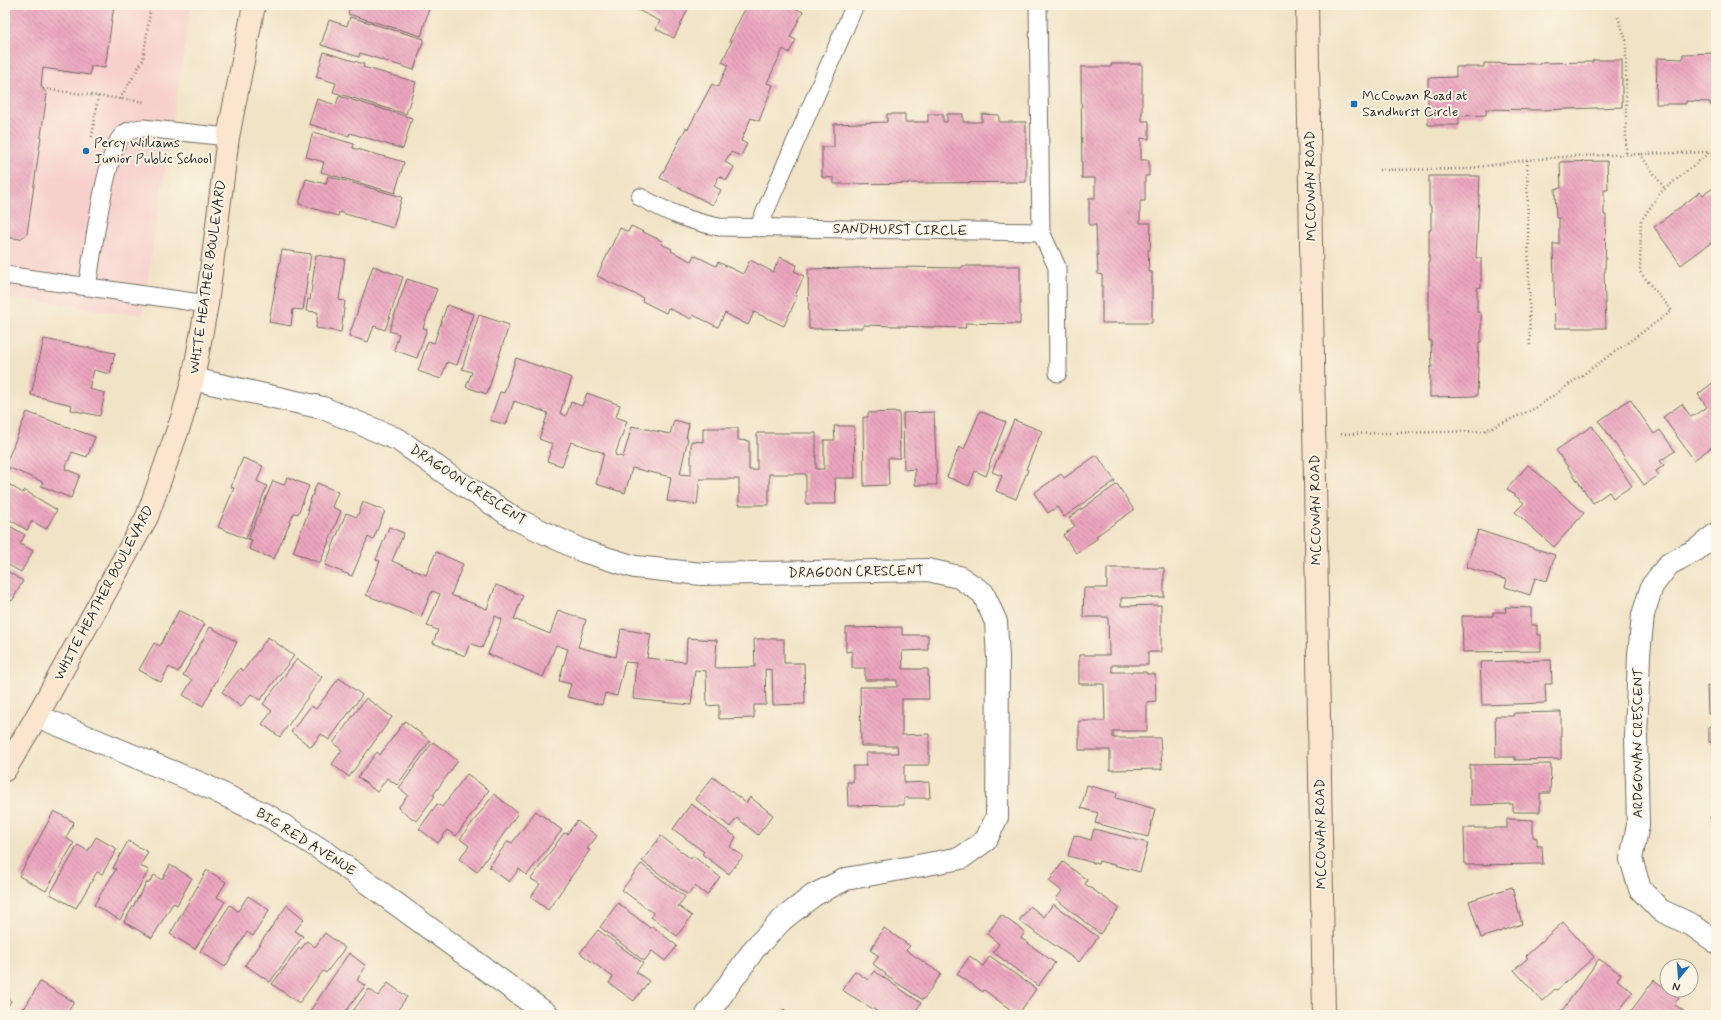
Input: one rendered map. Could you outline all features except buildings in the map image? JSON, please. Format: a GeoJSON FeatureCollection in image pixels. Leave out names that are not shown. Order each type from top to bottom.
{"type":"FeatureCollection","features":[{"type":"Feature","properties":{"kind":"main road","name":"WHITE HEATHER BOULEVARD"},"geometry":{"type":"LineString","coordinates":[[5,770],[37,716],[147,517],[182,418],[193,379],[207,304],[228,137],[254,5]]}},
{"type":"Feature","properties":{"kind":"main road","name":"MCCOWAN ROAD"},"geometry":{"type":"LineString","coordinates":[[1307,5],[1324,1015]]}},
{"type":"Feature","properties":{"kind":"street","name":"DRAGOON CRESCENT"},"geometry":{"type":"LineString","coordinates":[[193,379],[323,408],[358,422],[399,440],[448,475],[514,518],[583,550],[635,567],[702,574],[928,570],[959,577],[983,593],[996,622],[998,658],[997,817],[986,840],[961,858],[846,879],[814,895],[784,919],[755,948],[707,1015]]}},
{"type":"Feature","properties":{"kind":"street","name":"ARDGOWAN CRESCENT"},"geometry":{"type":"LineString","coordinates":[[1716,534],[1696,550],[1669,564],[1652,586],[1643,615],[1639,655],[1636,737],[1638,825],[1631,859],[1640,889],[1660,910],[1692,925],[1716,942]]}},
{"type":"Feature","properties":{"kind":"street","name":"BIG RED AVENUE"},"geometry":{"type":"LineString","coordinates":[[37,716],[204,785],[270,817],[328,854],[548,1015]]}},
{"type":"Feature","properties":{"kind":"lane"},"geometry":{"type":"LineString","coordinates":[[758,228],[855,5]]}},
{"type":"Feature","properties":{"kind":"lane"},"geometry":{"type":"LineString","coordinates":[[1038,5],[1042,232],[1057,267],[1058,373]]}},
{"type":"Feature","properties":{"kind":"lane"},"geometry":{"type":"LineString","coordinates":[[87,287],[109,166],[115,145],[121,136],[133,129],[143,128],[228,137]]}},
{"type":"Feature","properties":{"kind":"lane","name":"SANDHURST CIRCLE"},"geometry":{"type":"LineString","coordinates":[[640,196],[665,211],[691,221],[719,227],[1042,232]]}},
{"type":"Feature","properties":{"kind":"lane"},"geometry":{"type":"LineString","coordinates":[[5,275],[207,304]]}},
{"type":"Feature","properties":{"kind":"path"},"geometry":{"type":"LineString","coordinates":[[120,99],[143,60],[151,5]]}},
{"type":"Feature","properties":{"kind":"path"},"geometry":{"type":"LineString","coordinates":[[1618,17],[1626,40],[1626,154]]}},
{"type":"Feature","properties":{"kind":"path"},"geometry":{"type":"LineString","coordinates":[[43,89],[151,103]]}},
{"type":"Feature","properties":{"kind":"path"},"geometry":{"type":"LineString","coordinates":[[91,143],[98,96]]}},
{"type":"Feature","properties":{"kind":"path"},"geometry":{"type":"LineString","coordinates":[[1314,434],[1484,431],[1536,408],[1672,311],[1640,272],[1641,221],[1660,193],[1710,152],[1716,149]]}},
{"type":"Feature","properties":{"kind":"path"},"geometry":{"type":"LineString","coordinates":[[1379,170],[1464,169],[1527,160],[1640,153],[1710,152]]}},
{"type":"Feature","properties":{"kind":"path"},"geometry":{"type":"LineString","coordinates":[[1640,153],[1665,189]]}},
{"type":"Feature","properties":{"kind":"path"},"geometry":{"type":"LineString","coordinates":[[1527,160],[1530,348]]}},
{"type":"Feature","properties":{"kind":"shaded area","name":"Percy Williams Junior Public School"},"geometry":{"type":"Polygon","coordinates":[[[5,5],[191,5],[142,315],[5,298],[5,5]]]}},
{"type":"Feature","properties":{"kind":"place","name":"McCowan Road at Sandhurst Circle"},"geometry":{"type":"Point","coordinates":[1354,104]}},
{"type":"Feature","properties":{"kind":"place","name":"Percy Williams Junior Public School"},"geometry":{"type":"Point","coordinates":[86,151]}}]}
